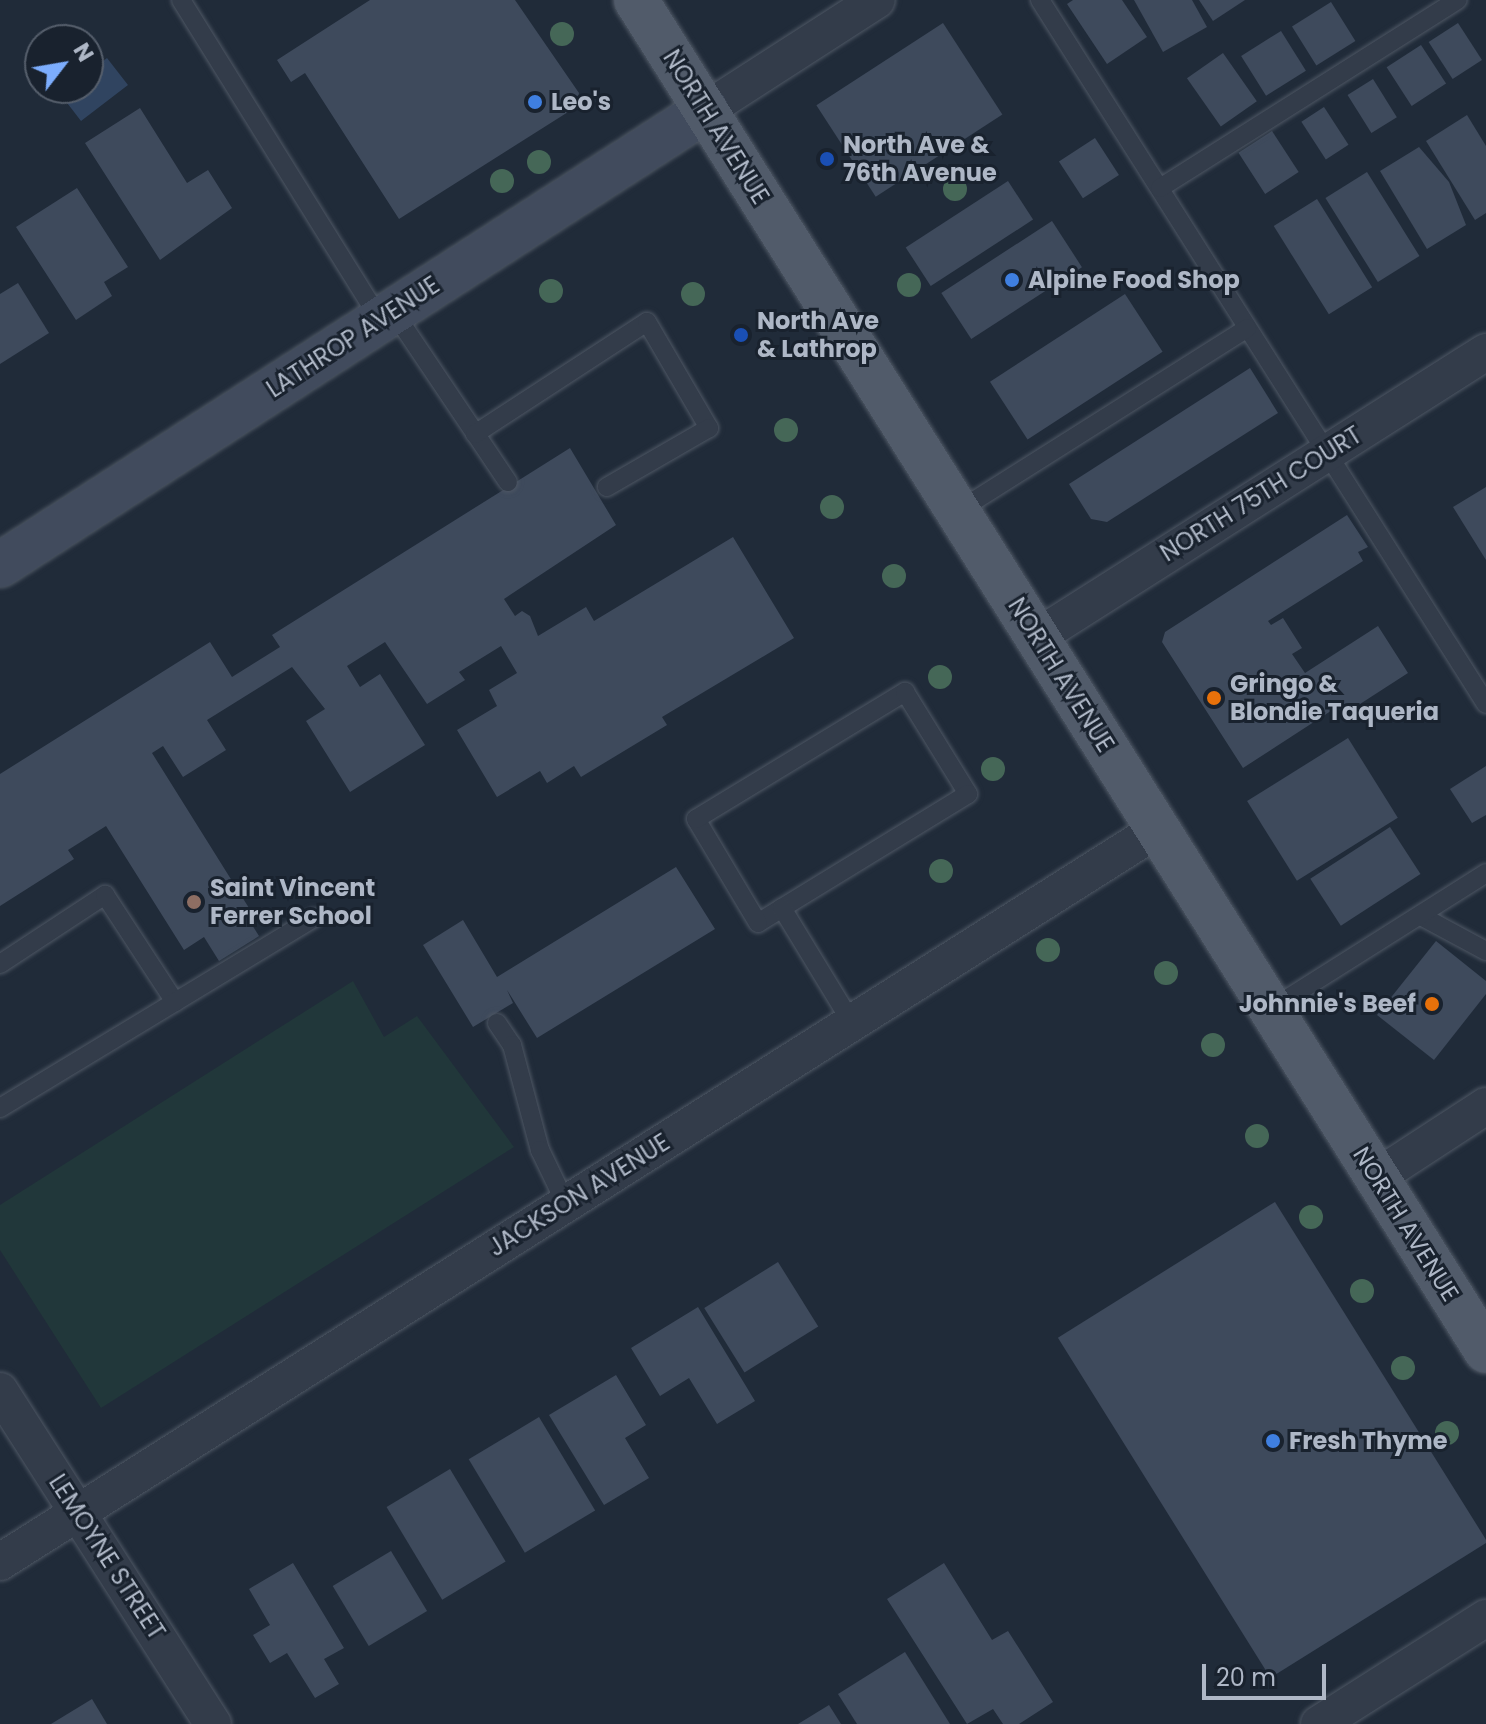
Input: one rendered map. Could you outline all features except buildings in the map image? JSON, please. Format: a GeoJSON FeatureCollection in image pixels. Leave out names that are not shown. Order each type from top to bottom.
{"type":"FeatureCollection","features":[{"type":"Feature","properties":{"kind":"main road","name":"NORTH AVENUE"},"geometry":{"type":"LineString","coordinates":[[636,0],[1486,1351]]}},
{"type":"Feature","properties":{"kind":"street"},"geometry":{"type":"LineString","coordinates":[[706,110],[877,0]]}},
{"type":"Feature","properties":{"kind":"street","name":"LATHROP AVENUE"},"geometry":{"type":"LineString","coordinates":[[0,565],[706,110]]}},
{"type":"Feature","properties":{"kind":"street","name":"NORTH 75TH COURT"},"geometry":{"type":"LineString","coordinates":[[1037,637],[1486,352]]}},
{"type":"Feature","properties":{"kind":"street","name":"JACKSON AVENUE"},"geometry":{"type":"LineString","coordinates":[[0,1562],[1158,829]]}},
{"type":"Feature","properties":{"kind":"street"},"geometry":{"type":"LineString","coordinates":[[1377,1177],[1486,1106]]}},
{"type":"Feature","properties":{"kind":"street","name":"LEMOYNE STREET"},"geometry":{"type":"LineString","coordinates":[[0,1391],[213,1724]]}},
{"type":"Feature","properties":{"kind":"street"},"geometry":{"type":"LineString","coordinates":[[1319,1724],[1486,1618]]}},
{"type":"Feature","properties":{"kind":"lane"},"geometry":{"type":"LineString","coordinates":[[181,0],[387,316],[508,482]]}},
{"type":"Feature","properties":{"kind":"lane"},"geometry":{"type":"LineString","coordinates":[[1040,0],[1486,704]]}},
{"type":"Feature","properties":{"kind":"lane"},"geometry":{"type":"LineString","coordinates":[[1160,188],[1457,0]]}},
{"type":"Feature","properties":{"kind":"lane"},"geometry":{"type":"LineString","coordinates":[[475,434],[647,322],[709,428],[607,487]]}},
{"type":"Feature","properties":{"kind":"lane"},"geometry":{"type":"LineString","coordinates":[[958,511],[1247,328]]}},
{"type":"Feature","properties":{"kind":"lane"},"geometry":{"type":"LineString","coordinates":[[905,692],[968,794],[782,908],[758,923],[696,819],[905,692]]}},
{"type":"Feature","properties":{"kind":"lane"},"geometry":{"type":"LineString","coordinates":[[1271,1009],[1486,873]]}},
{"type":"Feature","properties":{"kind":"lane"},"geometry":{"type":"LineString","coordinates":[[0,964],[105,895],[175,1002]]}},
{"type":"Feature","properties":{"kind":"lane"},"geometry":{"type":"LineString","coordinates":[[782,908],[852,1023]]}},
{"type":"Feature","properties":{"kind":"lane"},"geometry":{"type":"LineString","coordinates":[[1421,916],[1486,951]]}},
{"type":"Feature","properties":{"kind":"lane"},"geometry":{"type":"LineString","coordinates":[[0,1108],[314,918]]}},
{"type":"Feature","properties":{"kind":"lane"},"geometry":{"type":"LineString","coordinates":[[497,1023],[512,1045],[540,1150],[566,1204]]}},
{"type":"Feature","properties":{"kind":"green space"},"geometry":{"type":"Polygon","coordinates":[[[353,981],[384,1037],[417,1016],[514,1147],[101,1408],[0,1250],[0,1205],[353,981]]]}},
{"type":"Feature","properties":{"kind":"water"},"geometry":{"type":"Polygon","coordinates":[[[107,58],[128,85],[104,103],[104,60],[107,58]]]}},
{"type":"Feature","properties":{"kind":"water"},"geometry":{"type":"Polygon","coordinates":[[[68,104],[103,104],[81,121],[68,104]]]}},
{"type":"Feature","properties":{"kind":"place","name":"Leo's"},"geometry":{"type":"Point","coordinates":[535,102]}},
{"type":"Feature","properties":{"kind":"place","name":"North Ave & 76th Avenue"},"geometry":{"type":"Point","coordinates":[827,159]}},
{"type":"Feature","properties":{"kind":"place","name":"Alpine Food Shop"},"geometry":{"type":"Point","coordinates":[1012,280]}},
{"type":"Feature","properties":{"kind":"place","name":"North Ave & Lathrop"},"geometry":{"type":"Point","coordinates":[741,335]}},
{"type":"Feature","properties":{"kind":"place","name":"Gringo & Blondie Taqueria"},"geometry":{"type":"Point","coordinates":[1214,698]}},
{"type":"Feature","properties":{"kind":"place","name":"Saint Vincent Ferrer School"},"geometry":{"type":"Point","coordinates":[194,902]}},
{"type":"Feature","properties":{"kind":"place","name":"Johnnie's Beef"},"geometry":{"type":"Point","coordinates":[1432,1004]}},
{"type":"Feature","properties":{"kind":"place","name":"Fresh Thyme"},"geometry":{"type":"Point","coordinates":[1273,1441]}}]}
